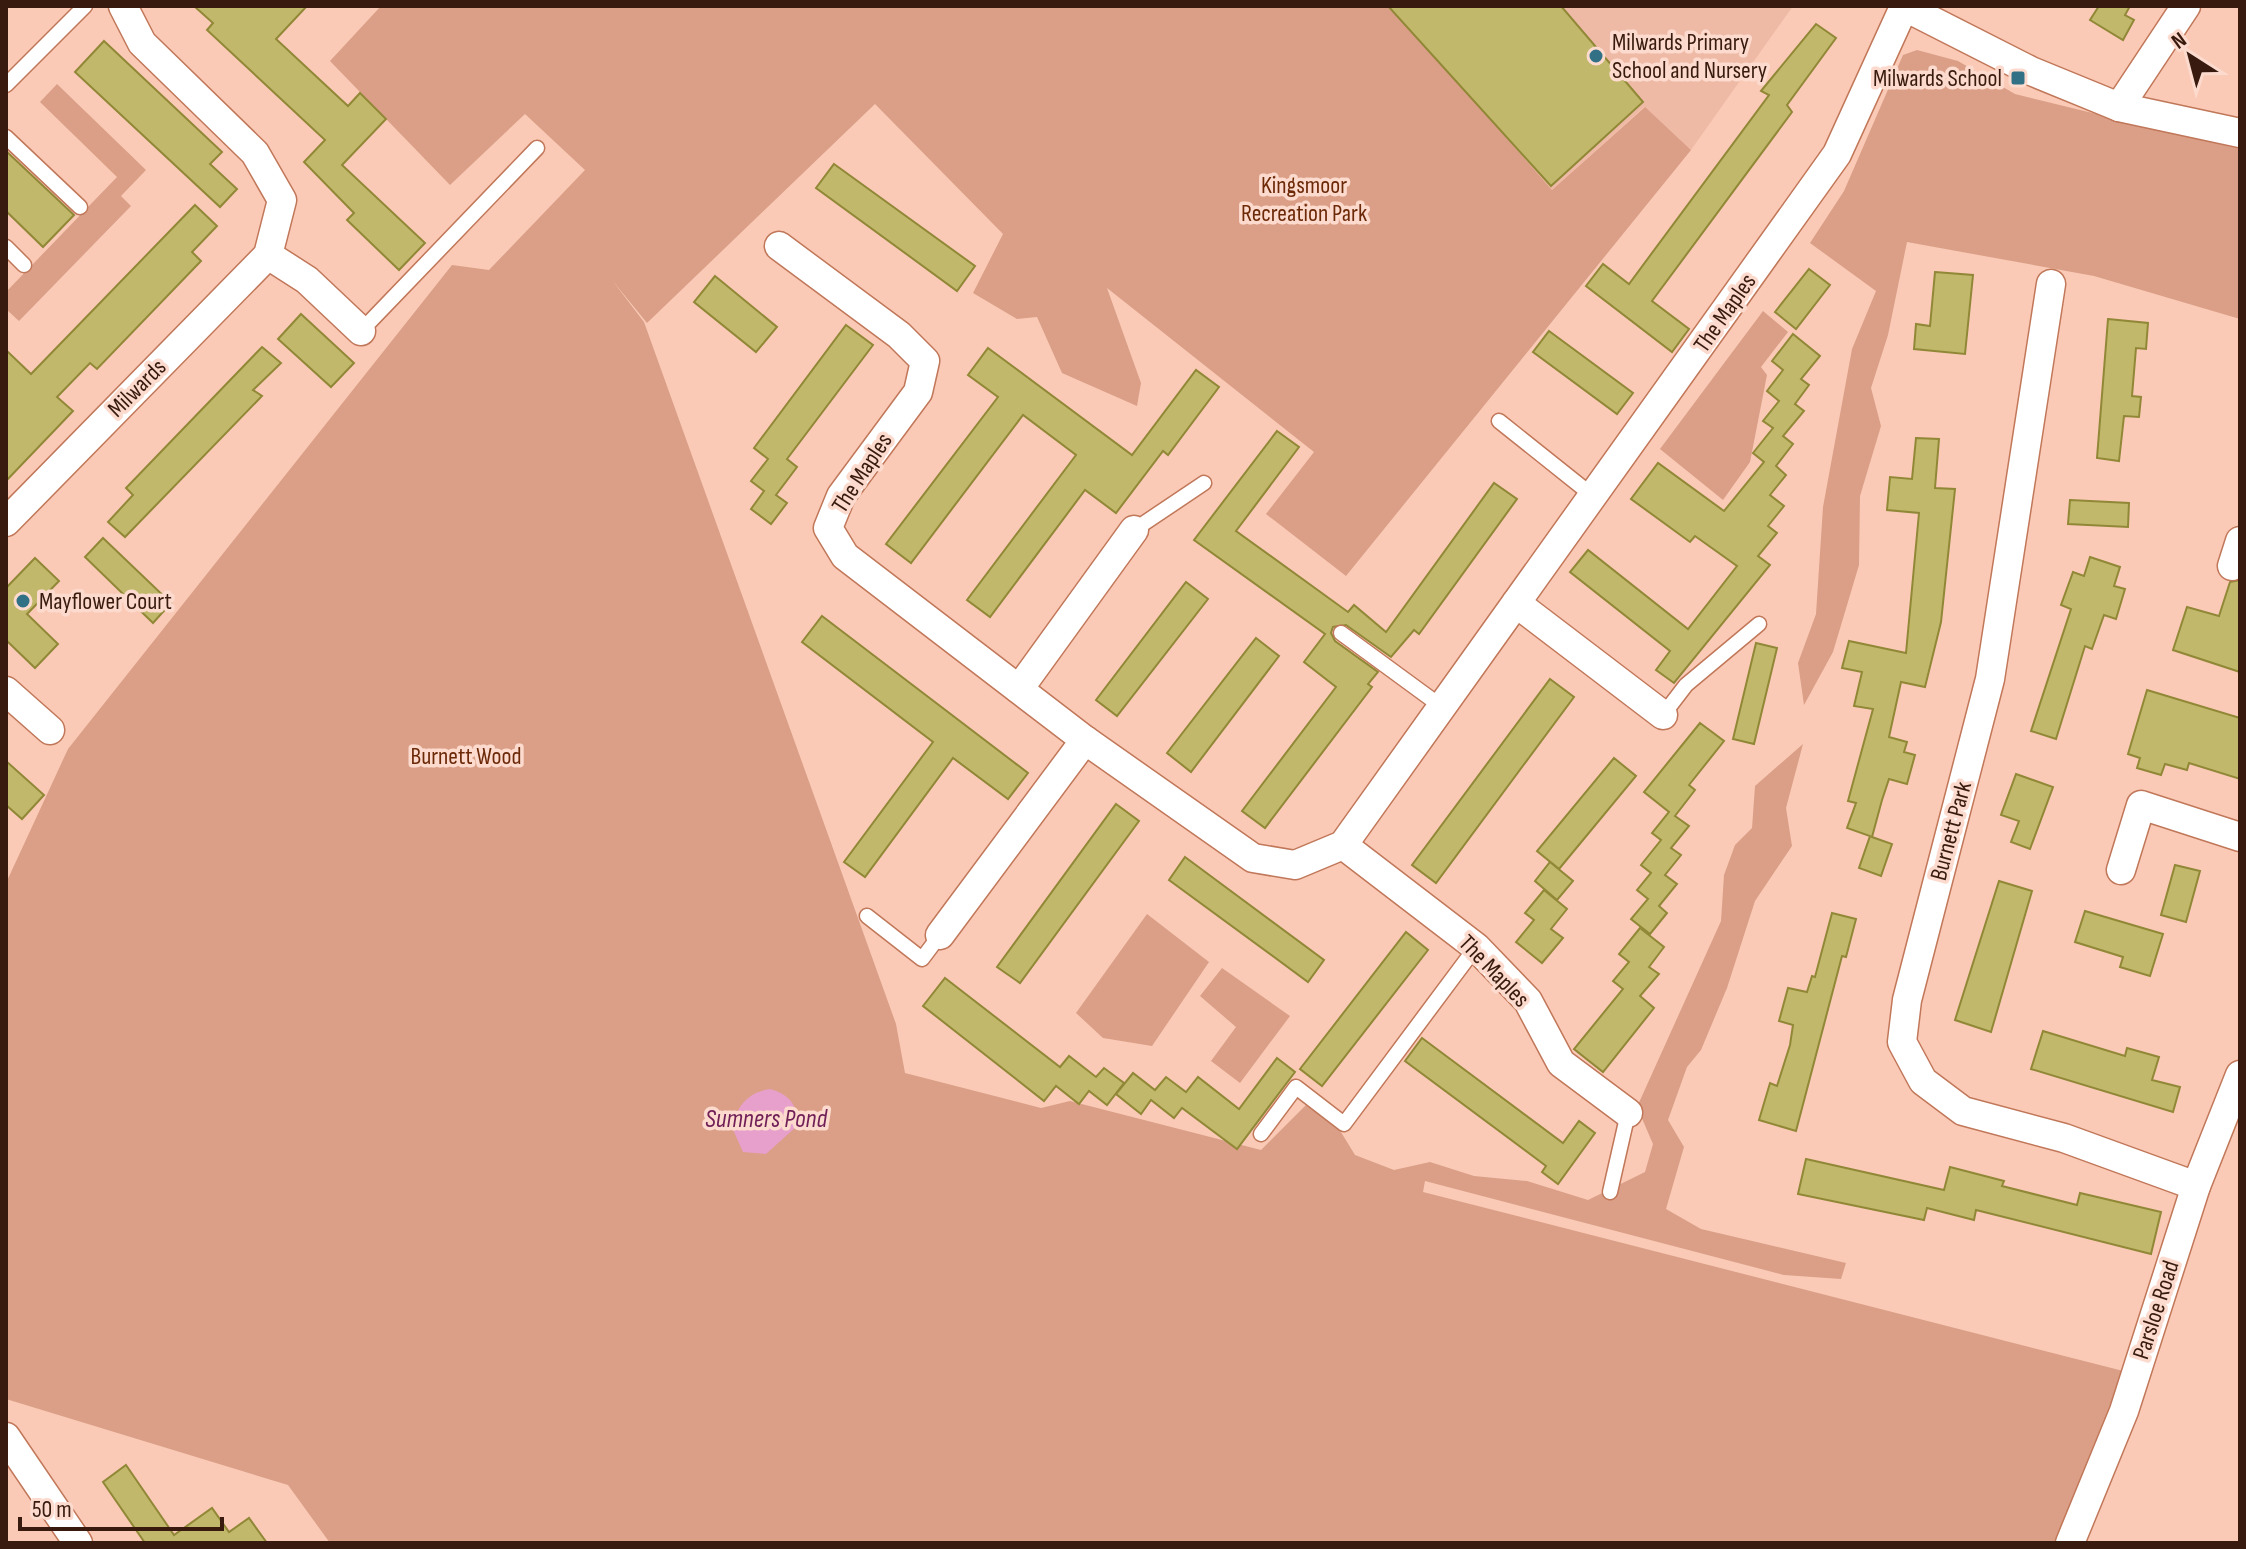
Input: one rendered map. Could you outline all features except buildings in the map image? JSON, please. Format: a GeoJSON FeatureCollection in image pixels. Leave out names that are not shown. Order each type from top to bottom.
{"type":"FeatureCollection","features":[{"type":"Feature","properties":{"kind":"street"},"geometry":{"type":"LineString","coordinates":[[123,6],[142,43],[255,153],[282,200],[268,255],[307,280],[361,331]]}},
{"type":"Feature","properties":{"kind":"street"},"geometry":{"type":"LineString","coordinates":[[1903,6],[2031,71],[2119,107],[2240,133]]}},
{"type":"Feature","properties":{"kind":"street","name":"The Maples"},"geometry":{"type":"LineString","coordinates":[[779,246],[899,335],[925,361],[918,392],[841,496],[828,528],[845,556],[1085,740],[1253,858],[1295,865],[1343,845],[1837,154],[1903,6]]}},
{"type":"Feature","properties":{"kind":"street"},"geometry":{"type":"LineString","coordinates":[[2119,107],[2186,6]]}},
{"type":"Feature","properties":{"kind":"street","name":"Milwards"},"geometry":{"type":"LineString","coordinates":[[6,522],[268,255]]}},
{"type":"Feature","properties":{"kind":"street","name":"Burnett Park"},"geometry":{"type":"LineString","coordinates":[[2051,284],[1990,679],[1907,1000],[1902,1042],[1923,1081],[1963,1111],[2064,1138],[2196,1186]]}},
{"type":"Feature","properties":{"kind":"street"},"geometry":{"type":"LineString","coordinates":[[1019,689],[1134,530]]}},
{"type":"Feature","properties":{"kind":"street"},"geometry":{"type":"LineString","coordinates":[[1516,603],[1663,715]]}},
{"type":"Feature","properties":{"kind":"street"},"geometry":{"type":"LineString","coordinates":[[6,691],[50,730]]}},
{"type":"Feature","properties":{"kind":"street"},"geometry":{"type":"LineString","coordinates":[[940,935],[1085,740]]}},
{"type":"Feature","properties":{"kind":"street"},"geometry":{"type":"LineString","coordinates":[[2121,870],[2141,805],[2240,837]]}},
{"type":"Feature","properties":{"kind":"street","name":"The Maples"},"geometry":{"type":"LineString","coordinates":[[1343,845],[1476,947],[1528,1001],[1561,1063],[1628,1113]]}},
{"type":"Feature","properties":{"kind":"street","name":"Parsloe Road"},"geometry":{"type":"LineString","coordinates":[[2070,1543],[2124,1411],[2196,1186],[2240,1075]]}},
{"type":"Feature","properties":{"kind":"street"},"geometry":{"type":"LineString","coordinates":[[6,1437],[78,1543]]}},
{"type":"Feature","properties":{"kind":"lane"},"geometry":{"type":"LineString","coordinates":[[6,85],[85,6]]}},
{"type":"Feature","properties":{"kind":"lane"},"geometry":{"type":"LineString","coordinates":[[6,137],[80,207]]}},
{"type":"Feature","properties":{"kind":"lane"},"geometry":{"type":"LineString","coordinates":[[361,331],[537,148]]}},
{"type":"Feature","properties":{"kind":"lane"},"geometry":{"type":"LineString","coordinates":[[6,247],[24,265]]}},
{"type":"Feature","properties":{"kind":"lane"},"geometry":{"type":"LineString","coordinates":[[1499,421],[1593,496]]}},
{"type":"Feature","properties":{"kind":"lane"},"geometry":{"type":"LineString","coordinates":[[1134,530],[1204,483]]}},
{"type":"Feature","properties":{"kind":"lane"},"geometry":{"type":"LineString","coordinates":[[1663,715],[1686,685],[1759,624]]}},
{"type":"Feature","properties":{"kind":"lane"},"geometry":{"type":"LineString","coordinates":[[1341,633],[1442,707]]}},
{"type":"Feature","properties":{"kind":"lane"},"geometry":{"type":"LineString","coordinates":[[867,916],[922,959],[940,935]]}},
{"type":"Feature","properties":{"kind":"lane"},"geometry":{"type":"LineString","coordinates":[[1261,1134],[1296,1087],[1344,1124],[1476,947]]}},
{"type":"Feature","properties":{"kind":"lane"},"geometry":{"type":"LineString","coordinates":[[1610,1192],[1628,1113]]}},
{"type":"Feature","properties":{"kind":"shaded area","name":"Milwards Primary School and Nursery"},"geometry":{"type":"Polygon","coordinates":[[[1391,6],[1793,6],[1691,150],[1644,107],[1552,190],[1391,6]]]}},
{"type":"Feature","properties":{"kind":"green space"},"geometry":{"type":"Polygon","coordinates":[[[381,6],[1391,6],[1552,190],[1645,107],[1691,150],[1346,576],[1266,514],[1314,452],[1107,288],[1141,383],[1137,406],[1062,373],[1037,317],[1017,319],[973,293],[1003,234],[875,104],[647,323],[612,280],[644,322],[896,1024],[905,1073],[1041,1108],[1070,1101],[1261,1150],[1306,1105],[1336,1124],[1355,1155],[1394,1170],[1430,1162],[1474,1176],[1527,1181],[1588,1200],[1645,1172],[1653,1144],[1637,1107],[1721,921],[1724,875],[1735,845],[1752,828],[1755,786],[1803,744],[1786,808],[1792,846],[1755,901],[1727,988],[1701,1050],[1687,1067],[1668,1120],[1684,1147],[1666,1209],[1701,1229],[1846,1263],[1841,1279],[1784,1275],[1425,1181],[1423,1192],[2135,1374],[2074,1543],[330,1543],[288,1485],[6,1399],[6,883],[68,749],[452,265],[489,270],[585,170],[525,114],[450,185],[330,61],[381,6]]]}},
{"type":"Feature","properties":{"kind":"green space"},"geometry":{"type":"Polygon","coordinates":[[[1917,50],[1958,61],[2015,94],[2240,149],[2240,319],[2094,276],[1907,242],[1888,335],[1871,388],[1881,426],[1860,496],[1859,565],[1833,652],[1804,705],[1798,663],[1816,614],[1823,507],[1852,349],[1876,291],[1810,243],[1844,191],[1903,55],[1917,50]]]}},
{"type":"Feature","properties":{"kind":"green space"},"geometry":{"type":"Polygon","coordinates":[[[57,84],[146,170],[121,196],[131,206],[19,321],[6,309],[6,292],[117,177],[40,102],[57,84]]]}},
{"type":"Feature","properties":{"kind":"green space"},"geometry":{"type":"Polygon","coordinates":[[[1763,311],[1788,332],[1761,367],[1767,375],[1750,462],[1723,500],[1660,449],[1763,311]]]}},
{"type":"Feature","properties":{"kind":"green space"},"geometry":{"type":"Polygon","coordinates":[[[1147,914],[1209,962],[1152,1046],[1103,1038],[1076,1013],[1147,914]]]}},
{"type":"Feature","properties":{"kind":"green space"},"geometry":{"type":"Polygon","coordinates":[[[1222,968],[1290,1016],[1240,1083],[1211,1061],[1236,1027],[1200,996],[1222,968]]]}},
{"type":"Feature","properties":{"kind":"water","name":"Sumners Pond"},"geometry":{"type":"Polygon","coordinates":[[[770,1089],[783,1094],[791,1102],[796,1112],[797,1126],[766,1154],[743,1152],[731,1125],[734,1118],[750,1096],[770,1089]]]}},
{"type":"Feature","properties":{"kind":"place","name":"Milwards Primary School and Nursery"},"geometry":{"type":"Point","coordinates":[1596,56]}},
{"type":"Feature","properties":{"kind":"place","name":"Milwards School"},"geometry":{"type":"Point","coordinates":[2018,78]}},
{"type":"Feature","properties":{"kind":"place","name":"Mayflower Court"},"geometry":{"type":"Point","coordinates":[23,601]}},
{"type":"Feature","properties":{"kind":"park label","name":"Kingsmoor Recreation Park"},"geometry":{"type":"Point","coordinates":[1304,199]}},
{"type":"Feature","properties":{"kind":"park label","name":"Burnett Wood"},"geometry":{"type":"Point","coordinates":[466,756]}}]}
